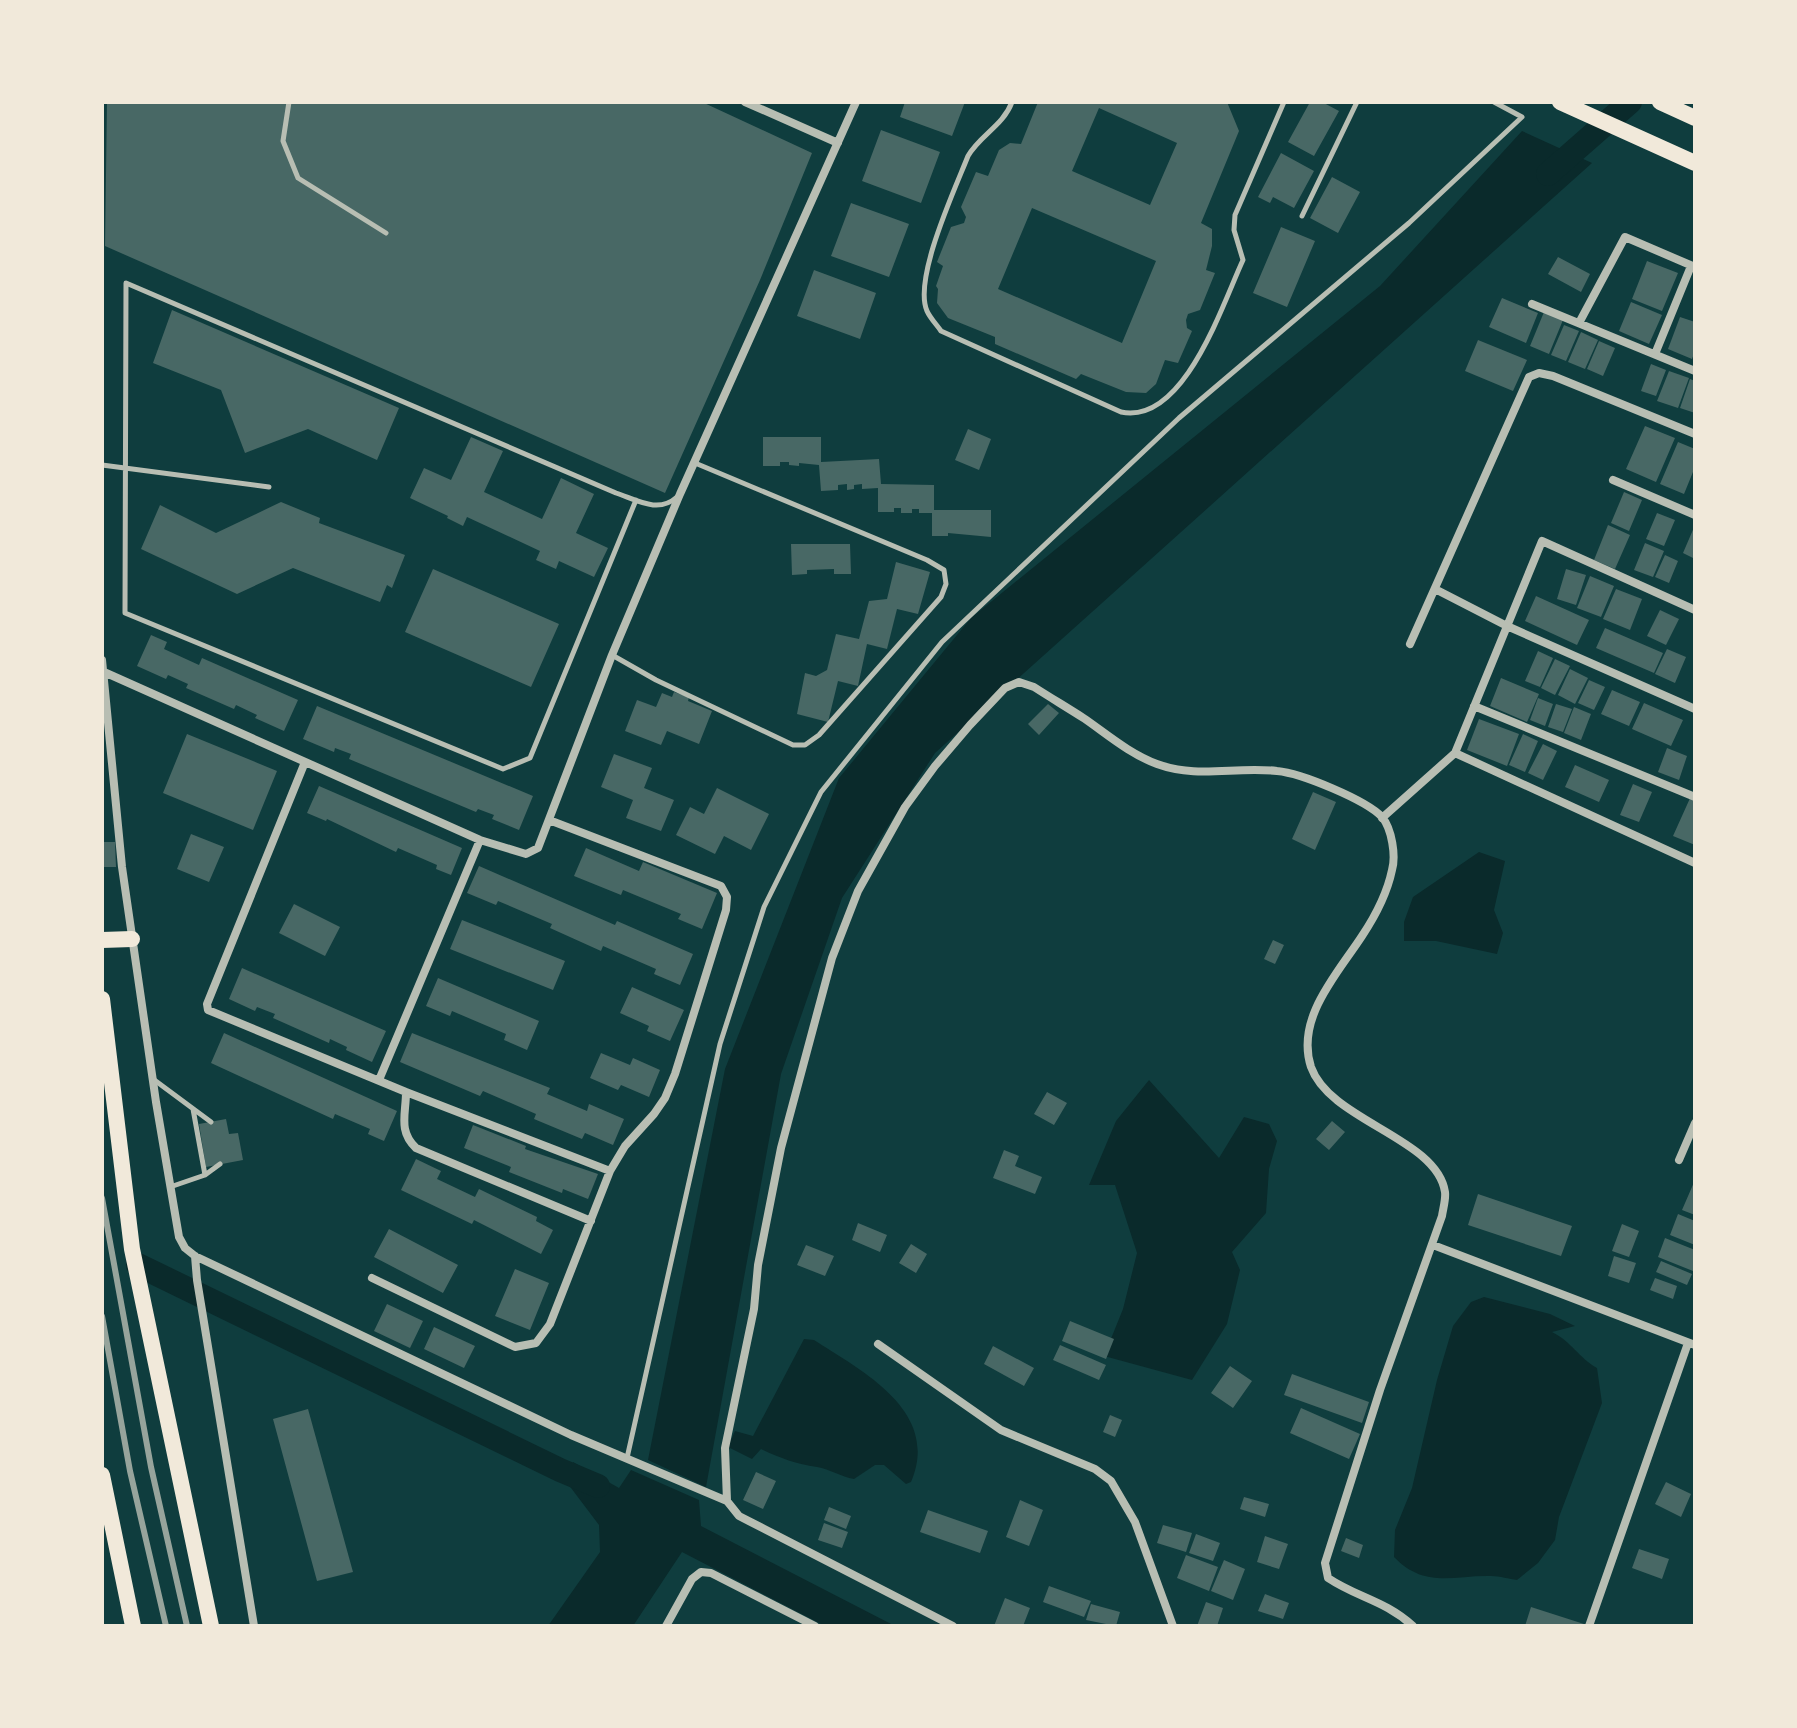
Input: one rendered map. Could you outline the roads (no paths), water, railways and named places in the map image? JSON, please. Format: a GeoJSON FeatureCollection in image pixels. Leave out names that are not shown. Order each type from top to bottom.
{"type":"FeatureCollection","features":[{"type":"Feature","properties":{"kind":"main road"},"geometry":{"type":"LineString","coordinates":[[1560,102],[1695,163]]}},
{"type":"Feature","properties":{"kind":"main road"},"geometry":{"type":"LineString","coordinates":[[1660,102],[1690,115]]}},
{"type":"Feature","properties":{"kind":"main road"},"geometry":{"type":"LineString","coordinates":[[102,940],[132,939]]}},
{"type":"Feature","properties":{"kind":"main road"},"geometry":{"type":"LineString","coordinates":[[102,999],[132,1249],[211,1626]]}},
{"type":"Feature","properties":{"kind":"main road"},"geometry":{"type":"LineString","coordinates":[[102,1475],[133,1626]]}},
{"type":"Feature","properties":{"kind":"street"},"geometry":{"type":"LineString","coordinates":[[745,102],[838,143]]}},
{"type":"Feature","properties":{"kind":"street"},"geometry":{"type":"LineString","coordinates":[[104,672],[480,840],[526,854],[538,848],[612,655],[680,494],[856,102]]}},
{"type":"Feature","properties":{"kind":"street"},"geometry":{"type":"LineString","coordinates":[[1579,323],[1625,237],[1693,266],[1655,354]]}},
{"type":"Feature","properties":{"kind":"street"},"geometry":{"type":"LineString","coordinates":[[1532,304],[1695,371]]}},
{"type":"Feature","properties":{"kind":"street"},"geometry":{"type":"LineString","coordinates":[[1410,644],[1529,377],[1539,373],[1553,376],[1695,434]]}},
{"type":"Feature","properties":{"kind":"street"},"geometry":{"type":"LineString","coordinates":[[1613,480],[1695,515]]}},
{"type":"Feature","properties":{"kind":"street"},"geometry":{"type":"LineString","coordinates":[[1382,818],[1455,753],[1542,541],[1695,610]]}},
{"type":"Feature","properties":{"kind":"street"},"geometry":{"type":"LineString","coordinates":[[1435,589],[1507,626],[1695,709]]}},
{"type":"Feature","properties":{"kind":"street"},"geometry":{"type":"LineString","coordinates":[[102,660],[132,939],[170,1187],[179,1237],[185,1248],[195,1256],[571,1435],[727,1501],[739,1516],[749,1522],[953,1626]]}},
{"type":"Feature","properties":{"kind":"street"},"geometry":{"type":"LineString","coordinates":[[727,1501],[725,1448],[754,1309],[767,1216],[806,1049],[832,958],[858,891],[905,807],[935,766],[988,706],[1005,688],[1019,682],[1034,687],[1132,752],[1156,764],[1189,773],[1235,769],[1280,771],[1323,784],[1358,801],[1382,818],[1389,834],[1394,863],[1387,892],[1363,935],[1322,993],[1309,1033],[1310,1063],[1317,1082],[1333,1097],[1424,1157],[1441,1178],[1445,1193],[1433,1245],[1380,1390],[1325,1563],[1328,1578],[1344,1589],[1390,1607],[1413,1626]]}},
{"type":"Feature","properties":{"kind":"street"},"geometry":{"type":"LineString","coordinates":[[1474,706],[1695,797]]}},
{"type":"Feature","properties":{"kind":"street"},"geometry":{"type":"LineString","coordinates":[[1455,753],[1695,863]]}},
{"type":"Feature","properties":{"kind":"street"},"geometry":{"type":"LineString","coordinates":[[305,762],[207,1004],[208,1010],[406,1092],[610,1171]]}},
{"type":"Feature","properties":{"kind":"street"},"geometry":{"type":"LineString","coordinates":[[372,1278],[515,1347],[536,1343],[550,1324],[610,1171],[625,1146],[665,1098],[710,963],[727,897],[721,886],[549,820]]}},
{"type":"Feature","properties":{"kind":"street"},"geometry":{"type":"LineString","coordinates":[[379,1080],[480,840]]}},
{"type":"Feature","properties":{"kind":"street"},"geometry":{"type":"LineString","coordinates":[[406,1092],[402,1126],[407,1140],[416,1148],[591,1221]]}},
{"type":"Feature","properties":{"kind":"street"},"geometry":{"type":"LineString","coordinates":[[1679,1160],[1695,1123]]}},
{"type":"Feature","properties":{"kind":"street"},"geometry":{"type":"LineString","coordinates":[[1433,1245],[1692,1344],[1589,1626]]}},
{"type":"Feature","properties":{"kind":"street"},"geometry":{"type":"LineString","coordinates":[[195,1256],[254,1626]]}},
{"type":"Feature","properties":{"kind":"street"},"geometry":{"type":"LineString","coordinates":[[878,1344],[1001,1430],[1095,1469],[1111,1481],[1135,1522],[1173,1626]]}},
{"type":"Feature","properties":{"kind":"street"},"geometry":{"type":"LineString","coordinates":[[666,1626],[692,1579],[701,1572],[711,1573],[815,1626]]}},
{"type":"Feature","properties":{"kind":"lane"},"geometry":{"type":"LineString","coordinates":[[289,102],[283,141],[298,178],[386,233]]}},
{"type":"Feature","properties":{"kind":"lane"},"geometry":{"type":"LineString","coordinates":[[1012,102],[1001,124],[975,144],[968,156],[930,256],[925,281],[926,309],[941,331],[1121,412],[1135,415],[1153,409],[1173,394],[1189,373],[1213,324],[1243,260],[1234,230],[1235,215],[1284,102]]}},
{"type":"Feature","properties":{"kind":"lane"},"geometry":{"type":"LineString","coordinates":[[1302,216],[1357,102]]}},
{"type":"Feature","properties":{"kind":"lane"},"geometry":{"type":"LineString","coordinates":[[627,1458],[720,1044],[764,907],[821,792],[954,631],[1179,418],[1409,223],[1522,117],[1494,102]]}},
{"type":"Feature","properties":{"kind":"lane"},"geometry":{"type":"LineString","coordinates":[[636,500],[530,758],[503,769],[125,613],[126,283],[636,500],[653,506],[668,505],[680,494]]}},
{"type":"Feature","properties":{"kind":"lane"},"geometry":{"type":"LineString","coordinates":[[612,655],[656,680],[793,745],[805,745],[819,735],[863,688],[941,597],[946,584],[944,570],[935,565],[695,463]]}},
{"type":"Feature","properties":{"kind":"lane"},"geometry":{"type":"LineString","coordinates":[[102,465],[269,487]]}},
{"type":"Feature","properties":{"kind":"lane"},"geometry":{"type":"LineString","coordinates":[[152,1078],[211,1122]]}},
{"type":"Feature","properties":{"kind":"lane"},"geometry":{"type":"LineString","coordinates":[[193,1108],[205,1175]]}},
{"type":"Feature","properties":{"kind":"lane"},"geometry":{"type":"LineString","coordinates":[[170,1187],[205,1175],[220,1164]]}},
{"type":"Feature","properties":{"kind":"water"},"geometry":{"type":"Polygon","coordinates":[[[1522,131],[1592,163],[935,753],[842,898],[781,1074],[706,1487],[648,1460],[725,1069],[839,778],[971,618],[1380,286],[1522,131]]]}},
{"type":"Feature","properties":{"kind":"water"},"geometry":{"type":"Polygon","coordinates":[[[1479,852],[1505,861],[1494,910],[1503,933],[1497,954],[1436,941],[1404,941],[1404,922],[1413,897],[1479,852]]]}},
{"type":"Feature","properties":{"kind":"water"},"geometry":{"type":"Polygon","coordinates":[[[1149,1080],[1219,1158],[1244,1117],[1269,1124],[1277,1141],[1269,1169],[1266,1213],[1232,1252],[1240,1270],[1227,1324],[1192,1380],[1104,1356],[1123,1309],[1137,1253],[1115,1185],[1089,1185],[1116,1121],[1149,1080]]]}},
{"type":"Feature","properties":{"kind":"water"},"geometry":{"type":"Polygon","coordinates":[[[1484,1297],[1550,1314],[1575,1326],[1552,1332],[1597,1368],[1602,1403],[1559,1517],[1555,1540],[1538,1563],[1517,1580],[1491,1576],[1428,1577],[1406,1567],[1394,1557],[1395,1530],[1412,1488],[1453,1326],[1471,1302],[1484,1297]]]}},
{"type":"Feature","properties":{"kind":"water"},"geometry":{"type":"Polygon","coordinates":[[[804,1339],[814,1340],[875,1381],[907,1415],[916,1435],[917,1457],[911,1482],[906,1484],[884,1465],[875,1465],[854,1479],[761,1449],[752,1459],[728,1447],[735,1431],[753,1436],[804,1339]]]}},
{"type":"Feature","properties":{"kind":"water"},"geometry":{"type":"Polygon","coordinates":[[[573,1462],[619,1488],[631,1470],[699,1500],[701,1526],[895,1626],[825,1626],[682,1552],[633,1626],[548,1626],[600,1552],[599,1525],[568,1484],[573,1462]]]}},
{"type":"Feature","properties":{"kind":"waterway"},"geometry":{"type":"LineString","coordinates":[[1548,174],[1630,102]]}},
{"type":"Feature","properties":{"kind":"waterway"},"geometry":{"type":"LineString","coordinates":[[138,1265],[598,1486]]}},
{"type":"Feature","properties":{"kind":"railway"},"geometry":{"type":"LineString","coordinates":[[102,1198],[151,1467],[187,1626]]}},
{"type":"Feature","properties":{"kind":"railway"},"geometry":{"type":"LineString","coordinates":[[102,1316],[130,1471],[166,1626]]}}]}
